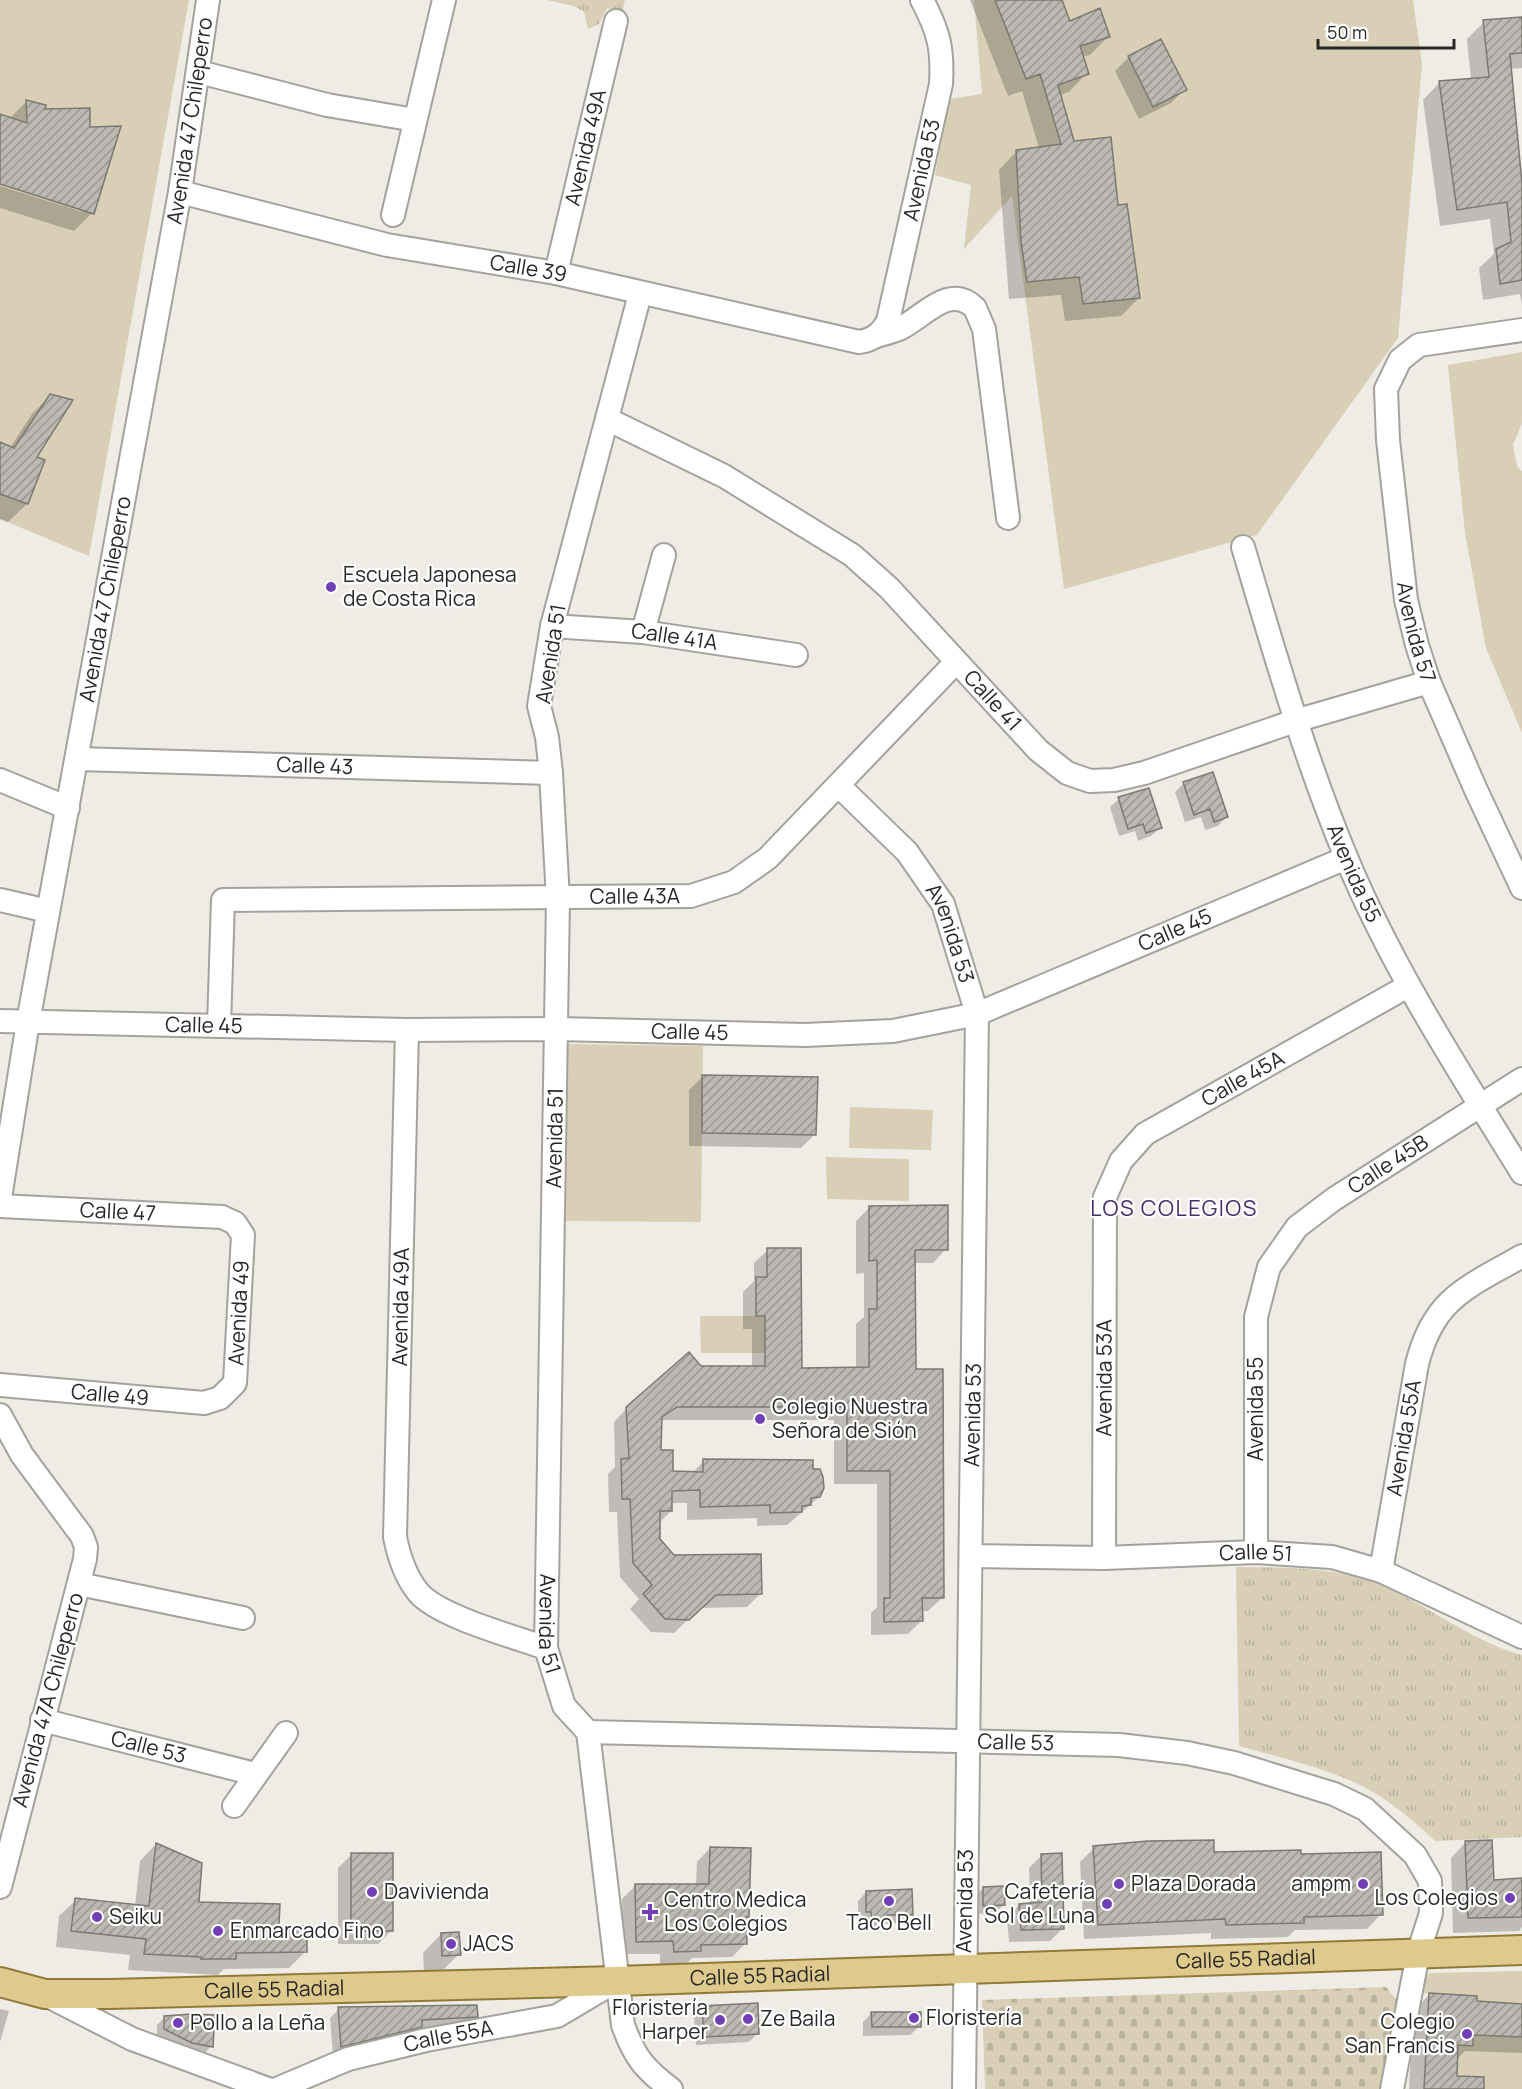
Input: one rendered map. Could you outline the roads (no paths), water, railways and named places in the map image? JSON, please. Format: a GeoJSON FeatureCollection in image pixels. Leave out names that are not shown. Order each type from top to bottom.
{"type":"FeatureCollection","features":[{"type":"Feature","properties":{"kind":"main road","name":"Calle 55 Radial"},"geometry":{"type":"LineString","coordinates":[[0,1982],[45,1994],[616,1981],[1522,1950]]}},
{"type":"Feature","properties":{"kind":"street","name":"Avenida 47 Chileperro"},"geometry":{"type":"LineString","coordinates":[[0,1198],[28,1022],[78,759],[180,192],[208,0]]}},
{"type":"Feature","properties":{"kind":"street"},"geometry":{"type":"LineString","coordinates":[[393,215],[444,0]]}},
{"type":"Feature","properties":{"kind":"street","name":"Avenida 53"},"geometry":{"type":"LineString","coordinates":[[876,336],[888,321],[941,84],[943,54],[936,26],[922,0]]}},
{"type":"Feature","properties":{"kind":"street","name":"Avenida 49A"},"geometry":{"type":"LineString","coordinates":[[556,273],[616,21]]}},
{"type":"Feature","properties":{"kind":"street"},"geometry":{"type":"LineString","coordinates":[[199,72],[327,105],[415,120]]}},
{"type":"Feature","properties":{"kind":"street","name":"Calle 39"},"geometry":{"type":"LineString","coordinates":[[180,192],[387,244],[556,273],[640,294],[859,342],[900,329],[949,299],[964,300],[975,308],[984,329],[1008,518]]}},
{"type":"Feature","properties":{"kind":"street","name":"Avenida 51"},"geometry":{"type":"LineString","coordinates":[[588,1732],[564,1706],[546,1648],[558,1029],[558,899],[551,773],[547,737],[539,705],[552,627],[640,294]]}},
{"type":"Feature","properties":{"kind":"street","name":"Avenida 57"},"geometry":{"type":"LineString","coordinates":[[1522,330],[1419,345],[1400,360],[1386,389],[1389,440],[1406,600],[1429,682],[1522,888]]}},
{"type":"Feature","properties":{"kind":"street","name":"Calle 41"},"geometry":{"type":"LineString","coordinates":[[607,419],[724,476],[852,555],[889,588],[954,663],[1038,750],[1067,773],[1090,781],[1113,780],[1144,773],[1295,721],[1429,682]]}},
{"type":"Feature","properties":{"kind":"street","name":"Avenida 55"},"geometry":{"type":"LineString","coordinates":[[1243,547],[1295,721],[1346,858],[1408,986],[1522,1173]]}},
{"type":"Feature","properties":{"kind":"street"},"geometry":{"type":"LineString","coordinates":[[643,632],[664,555]]}},
{"type":"Feature","properties":{"kind":"street","name":"Calle 41A"},"geometry":{"type":"LineString","coordinates":[[552,627],[643,632],[796,655]]}},
{"type":"Feature","properties":{"kind":"street","name":"Calle 43A"},"geometry":{"type":"LineString","coordinates":[[219,1026],[223,900],[558,899],[691,896],[734,882],[768,858],[954,663]]}},
{"type":"Feature","properties":{"kind":"street","name":"Calle 43"},"geometry":{"type":"LineString","coordinates":[[78,759],[551,773]]}},
{"type":"Feature","properties":{"kind":"street"},"geometry":{"type":"LineString","coordinates":[[0,780],[68,808]]}},
{"type":"Feature","properties":{"kind":"street","name":"Avenida 53"},"geometry":{"type":"LineString","coordinates":[[839,786],[907,852],[943,904],[977,1014],[964,2089]]}},
{"type":"Feature","properties":{"kind":"street","name":"Calle 45"},"geometry":{"type":"LineString","coordinates":[[0,1021],[407,1030],[558,1029],[805,1035],[893,1031],[977,1014],[1346,858]]}},
{"type":"Feature","properties":{"kind":"street"},"geometry":{"type":"LineString","coordinates":[[0,900],[48,911]]}},
{"type":"Feature","properties":{"kind":"street","name":"Calle 45A"},"geometry":{"type":"LineString","coordinates":[[1105,1197],[1121,1161],[1145,1134],[1408,986]]}},
{"type":"Feature","properties":{"kind":"street","name":"Avenida 49A"},"geometry":{"type":"LineString","coordinates":[[407,1030],[395,1537],[400,1559],[419,1594],[439,1608],[546,1648]]}},
{"type":"Feature","properties":{"kind":"street","name":"Calle 45B"},"geometry":{"type":"LineString","coordinates":[[1269,1267],[1297,1227],[1334,1199],[1522,1079]]}},
{"type":"Feature","properties":{"kind":"street","name":"Avenida 53A"},"geometry":{"type":"LineString","coordinates":[[1104,1558],[1105,1197]]}},
{"type":"Feature","properties":{"kind":"street","name":"Calle 47"},"geometry":{"type":"LineString","coordinates":[[0,1206],[222,1217],[235,1223]]}},
{"type":"Feature","properties":{"kind":"street","name":"Avenida 49"},"geometry":{"type":"LineString","coordinates":[[220,1398],[236,1383],[243,1235],[235,1223]]}},
{"type":"Feature","properties":{"kind":"street","name":"Avenida 55A"},"geometry":{"type":"LineString","coordinates":[[1381,1571],[1424,1335],[1441,1310],[1458,1294],[1522,1256]]}},
{"type":"Feature","properties":{"kind":"street","name":"Avenida 55"},"geometry":{"type":"LineString","coordinates":[[1257,1552],[1256,1317],[1269,1267]]}},
{"type":"Feature","properties":{"kind":"street","name":"Calle 49"},"geometry":{"type":"LineString","coordinates":[[0,1385],[204,1403],[220,1398]]}},
{"type":"Feature","properties":{"kind":"street","name":"Avenida 47A Chileperro"},"geometry":{"type":"LineString","coordinates":[[0,1415],[22,1455],[82,1536],[86,1547],[79,1584],[0,1887]]}},
{"type":"Feature","properties":{"kind":"street","name":"Calle 51"},"geometry":{"type":"LineString","coordinates":[[972,1556],[1104,1558],[1257,1552],[1332,1557],[1381,1571],[1522,1637]]}},
{"type":"Feature","properties":{"kind":"street"},"geometry":{"type":"LineString","coordinates":[[79,1584],[243,1618]]}},
{"type":"Feature","properties":{"kind":"street","name":"Calle 53"},"geometry":{"type":"LineString","coordinates":[[42,1720],[255,1774]]}},
{"type":"Feature","properties":{"kind":"street"},"geometry":{"type":"LineString","coordinates":[[588,1732],[623,2025],[634,2054],[654,2076],[671,2089]]}},
{"type":"Feature","properties":{"kind":"street","name":"Calle 53"},"geometry":{"type":"LineString","coordinates":[[588,1732],[1119,1745],[1187,1753],[1234,1763],[1334,1794],[1365,1809],[1415,1855],[1430,1881],[1431,1913],[1418,1954]]}},
{"type":"Feature","properties":{"kind":"street"},"geometry":{"type":"LineString","coordinates":[[234,1806],[286,1733]]}},
{"type":"Feature","properties":{"kind":"street"},"geometry":{"type":"LineString","coordinates":[[1392,2089],[1418,1954]]}},
{"type":"Feature","properties":{"kind":"street","name":"Calle 55A"},"geometry":{"type":"LineString","coordinates":[[277,2089],[348,2059],[426,2040],[557,2016],[616,1981]]}},
{"type":"Feature","properties":{"kind":"street"},"geometry":{"type":"LineString","coordinates":[[45,1994],[132,2039],[268,2089]]}},
{"type":"Feature","properties":{"kind":"place","name":"Escuela Japonesa de Costa Rica"},"geometry":{"type":"Point","coordinates":[331,587]}},
{"type":"Feature","properties":{"kind":"place","name":"Colegio Nuestra Señora de Sión"},"geometry":{"type":"Point","coordinates":[760,1419]}},
{"type":"Feature","properties":{"kind":"place","name":"Plaza Dorada"},"geometry":{"type":"Point","coordinates":[1119,1884]}},
{"type":"Feature","properties":{"kind":"place","name":"ampm"},"geometry":{"type":"Point","coordinates":[1363,1884]}},
{"type":"Feature","properties":{"kind":"place","name":"Davivienda"},"geometry":{"type":"Point","coordinates":[372,1892]}},
{"type":"Feature","properties":{"kind":"place","name":"Los Colegios"},"geometry":{"type":"Point","coordinates":[1510,1898]}},
{"type":"Feature","properties":{"kind":"place","name":"Taco Bell"},"geometry":{"type":"Point","coordinates":[889,1901]}},
{"type":"Feature","properties":{"kind":"place","name":"Cafetería Sol de Luna"},"geometry":{"type":"Point","coordinates":[1107,1904]}},
{"type":"Feature","properties":{"kind":"place","name":"Centro Medica Los Colegios"},"geometry":{"type":"Point","coordinates":[650,1912]}},
{"type":"Feature","properties":{"kind":"place","name":"Seiku"},"geometry":{"type":"Point","coordinates":[97,1917]}},
{"type":"Feature","properties":{"kind":"place","name":"Enmarcado Fino"},"geometry":{"type":"Point","coordinates":[218,1931]}},
{"type":"Feature","properties":{"kind":"place","name":"JACS"},"geometry":{"type":"Point","coordinates":[451,1944]}},
{"type":"Feature","properties":{"kind":"place","name":"Floristería"},"geometry":{"type":"Point","coordinates":[914,2018]}},
{"type":"Feature","properties":{"kind":"place","name":"Ze Baila"},"geometry":{"type":"Point","coordinates":[748,2019]}},
{"type":"Feature","properties":{"kind":"place","name":"Floristería Harper"},"geometry":{"type":"Point","coordinates":[720,2020]}},
{"type":"Feature","properties":{"kind":"place","name":"Pollo a la Leña"},"geometry":{"type":"Point","coordinates":[178,2023]}},
{"type":"Feature","properties":{"kind":"place","name":"Colegio San Francis"},"geometry":{"type":"Point","coordinates":[1467,2034]}},
{"type":"Feature","properties":{"kind":"district","name":"LOS COLEGIOS"},"geometry":{"type":"Point","coordinates":[1174,1208]}}]}
